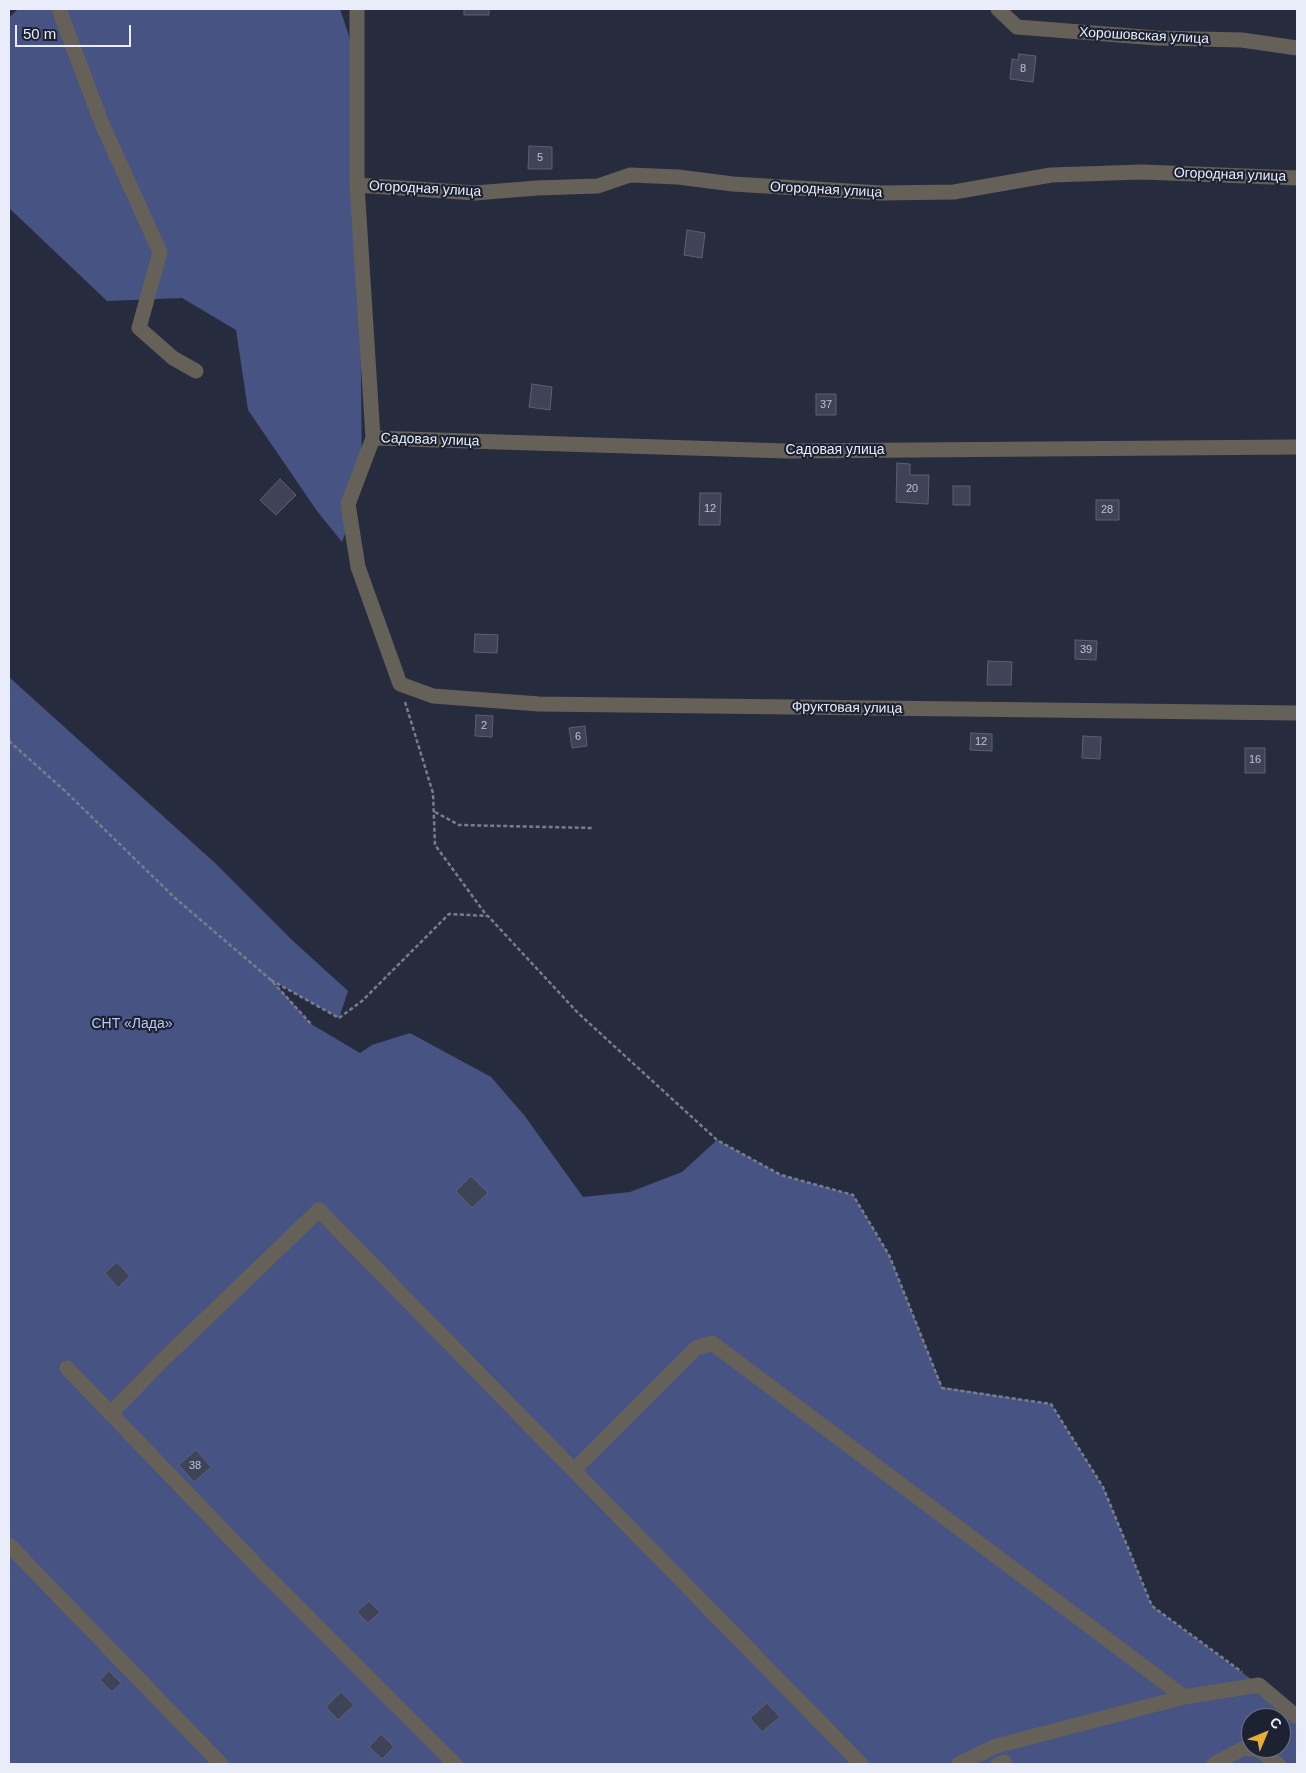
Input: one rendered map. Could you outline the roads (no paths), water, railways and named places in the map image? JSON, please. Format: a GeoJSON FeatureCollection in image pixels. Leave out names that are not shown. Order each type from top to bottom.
{"type":"FeatureCollection","features":[{"type":"Feature","properties":{"kind":"street"},"geometry":{"type":"LineString","coordinates":[[59,9],[102,124],[160,252],[139,328],[173,358],[196,371]]}},
{"type":"Feature","properties":{"kind":"street"},"geometry":{"type":"LineString","coordinates":[[357,9],[357,185],[372,438]]}},
{"type":"Feature","properties":{"kind":"street","name":"Хорошовская улица"},"geometry":{"type":"LineString","coordinates":[[998,9],[1017,27],[1157,38],[1242,40],[1297,48]]}},
{"type":"Feature","properties":{"kind":"street","name":"Огородная улица"},"geometry":{"type":"LineString","coordinates":[[357,185],[475,193],[598,186],[630,175],[678,177],[733,184],[882,193],[954,192],[1060,174],[1142,172],[1297,178]]}},
{"type":"Feature","properties":{"kind":"street","name":"Садовая улица"},"geometry":{"type":"LineString","coordinates":[[372,438],[786,451],[1297,447]]}},
{"type":"Feature","properties":{"kind":"street","name":"Фруктовая улица"},"geometry":{"type":"LineString","coordinates":[[372,438],[348,504],[358,567],[400,684],[433,696],[540,704],[1297,713]]}},
{"type":"Feature","properties":{"kind":"street"},"geometry":{"type":"LineString","coordinates":[[110,1414],[165,1358],[319,1210],[861,1764]]}},
{"type":"Feature","properties":{"kind":"street"},"geometry":{"type":"LineString","coordinates":[[574,1470],[696,1348],[712,1343],[1184,1697]]}},
{"type":"Feature","properties":{"kind":"street"},"geometry":{"type":"LineString","coordinates":[[67,1368],[455,1764]]}},
{"type":"Feature","properties":{"kind":"street"},"geometry":{"type":"LineString","coordinates":[[9,1545],[221,1764]]}},
{"type":"Feature","properties":{"kind":"street"},"geometry":{"type":"LineString","coordinates":[[959,1764],[996,1746],[1184,1697],[1259,1684],[1297,1717]]}},
{"type":"Feature","properties":{"kind":"street"},"geometry":{"type":"LineString","coordinates":[[1214,1764],[1242,1749],[1257,1749],[1278,1764]]}},
{"type":"Feature","properties":{"kind":"park label","name":"СНТ «Лада»"},"geometry":{"type":"Point","coordinates":[132,1024]}}]}
